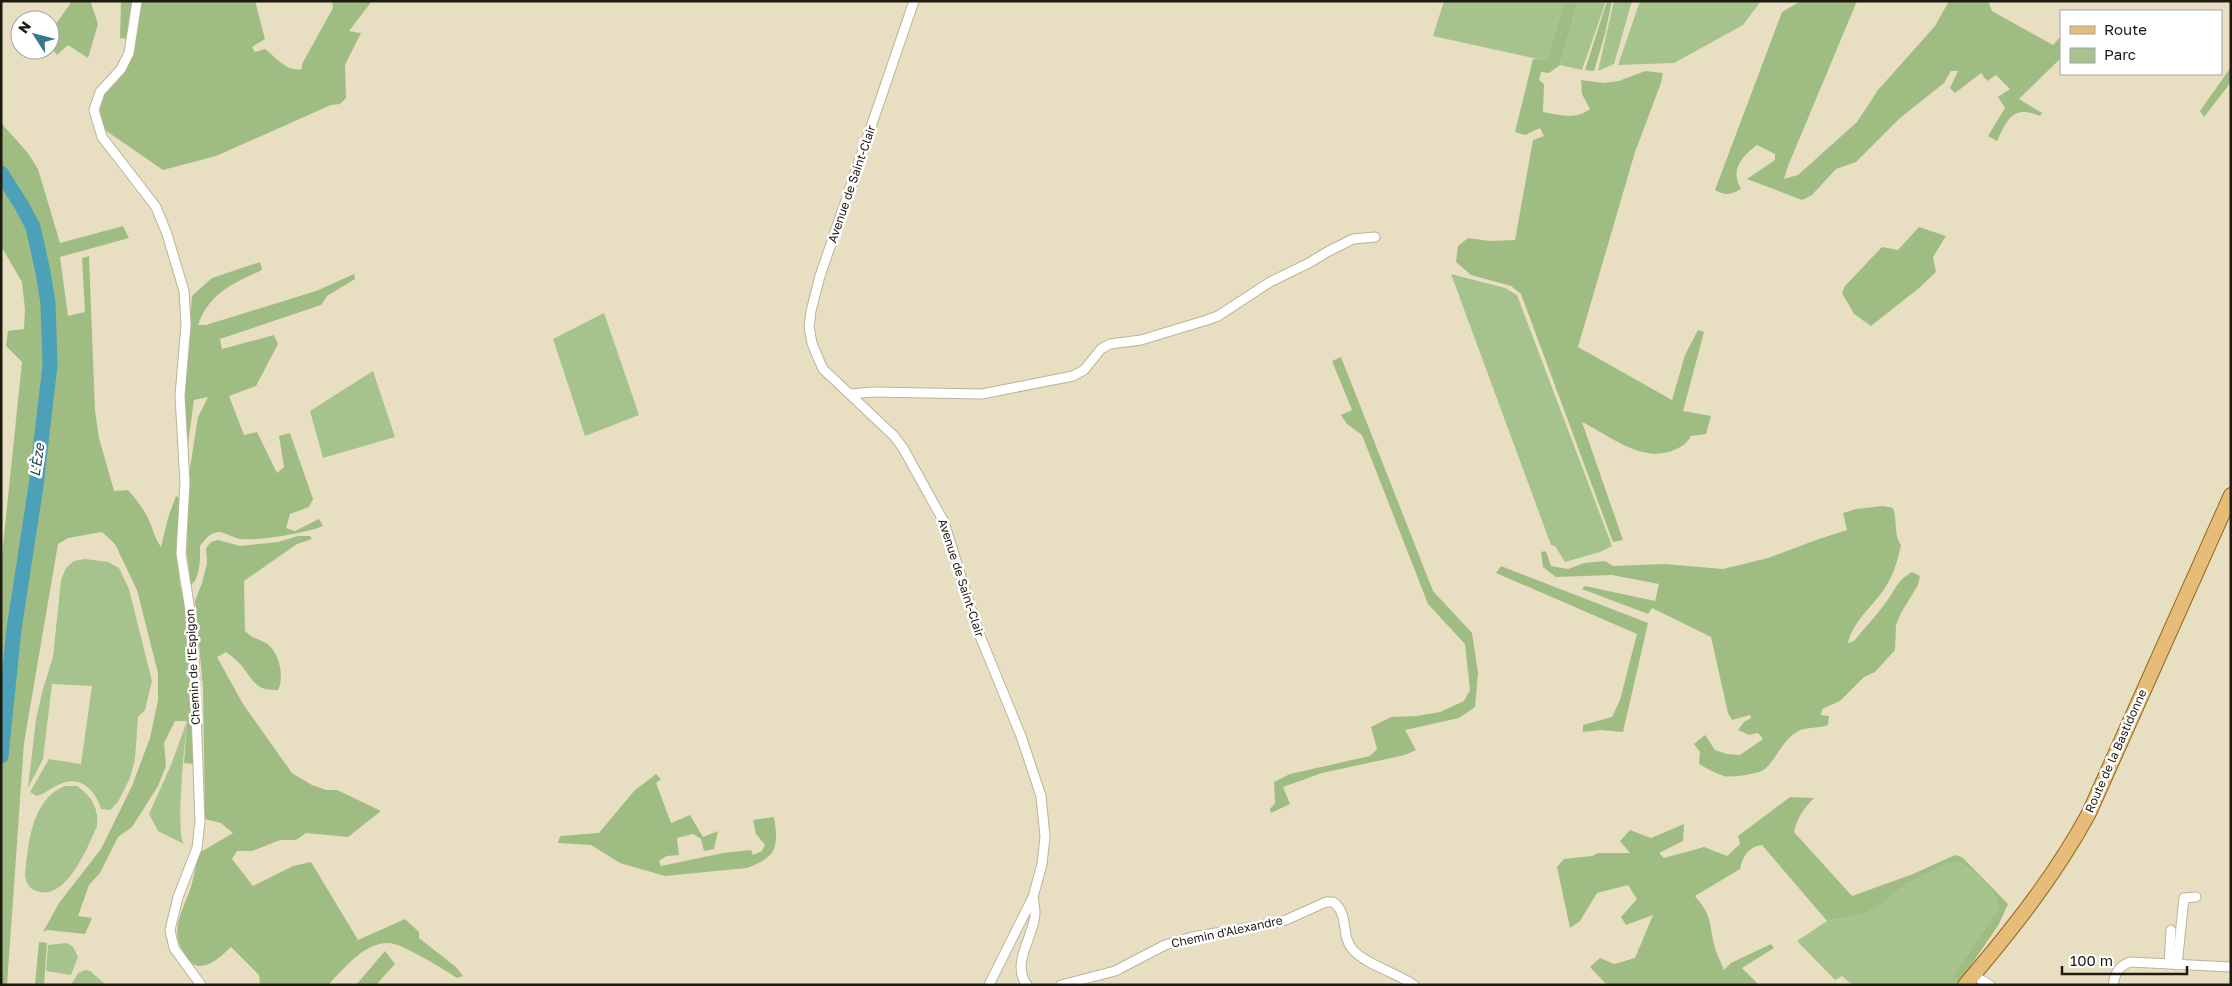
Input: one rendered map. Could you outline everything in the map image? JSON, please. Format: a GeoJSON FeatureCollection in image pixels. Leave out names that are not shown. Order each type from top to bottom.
{"type":"FeatureCollection","features":[{"type":"Feature","properties":{"kind":"main road","name":"Route de la Bastidonne"},"geometry":{"type":"LineString","coordinates":[[1969,980],[2026,910],[2078,834],[2231,495]]}},
{"type":"Feature","properties":{"kind":"street","name":"Chemin de l'Espigon"},"geometry":{"type":"LineString","coordinates":[[137,1],[129,53],[121,69],[100,92],[94,110],[102,136],[153,202],[162,220],[184,291],[186,324],[180,396],[185,483],[181,554],[193,630],[200,821],[197,848],[178,897],[170,930],[174,948],[201,985]]}},
{"type":"Feature","properties":{"kind":"street","name":"Avenue de Saint-Clair"},"geometry":{"type":"LineString","coordinates":[[914,1],[820,276],[811,311],[810,327],[812,343],[823,369],[894,436],[903,448],[944,522],[978,631],[1017,727],[1042,796],[1044,837],[1042,864],[1033,897],[988,985]]}},
{"type":"Feature","properties":{"kind":"street"},"geometry":{"type":"LineString","coordinates":[[851,394],[872,392],[982,394],[1073,376],[1084,370],[1101,349],[1110,344],[1141,340],[1218,316],[1270,282],[1327,252],[1353,239],[1375,237]]}},
{"type":"Feature","properties":{"kind":"street"},"geometry":{"type":"LineString","coordinates":[[1027,985],[1022,978],[1022,966],[1026,943],[1035,914],[1033,897]]}},
{"type":"Feature","properties":{"kind":"street"},"geometry":{"type":"LineString","coordinates":[[2173,964],[2180,897]]}},
{"type":"Feature","properties":{"kind":"street"},"geometry":{"type":"LineString","coordinates":[[2173,964],[2184,898],[2196,897]]}},
{"type":"Feature","properties":{"kind":"street","name":"Chemin d'Alexandre"},"geometry":{"type":"LineString","coordinates":[[1061,985],[1115,971],[1165,945],[1192,937],[1286,920],[1326,902],[1333,902],[1343,913],[1348,943],[1354,951],[1414,985]]}},
{"type":"Feature","properties":{"kind":"street"},"geometry":{"type":"LineString","coordinates":[[2171,930],[2173,964]]}},
{"type":"Feature","properties":{"kind":"street"},"geometry":{"type":"LineString","coordinates":[[2114,985],[2118,970],[2128,962],[2231,967]]}},
{"type":"Feature","properties":{"kind":"street"},"geometry":{"type":"LineString","coordinates":[[1969,980],[1990,985]]}},
{"type":"Feature","properties":{"kind":"green space"},"geometry":{"type":"Polygon","coordinates":[[[72,1],[92,1],[98,24],[88,58],[68,45],[60,52],[60,18],[72,1]]]}},
{"type":"Feature","properties":{"kind":"green space"},"geometry":{"type":"Polygon","coordinates":[[[121,1],[134,1],[128,39],[120,38],[121,1]]]}},
{"type":"Feature","properties":{"kind":"green space"},"geometry":{"type":"Polygon","coordinates":[[[140,1],[255,1],[265,39],[252,47],[255,52],[265,49],[286,66],[302,69],[302,64],[333,8],[332,1],[372,1],[349,31],[361,33],[345,65],[346,98],[340,104],[331,105],[216,156],[163,170],[102,128],[100,120],[99,107],[102,96],[125,70],[133,53],[140,1]]]}},
{"type":"Feature","properties":{"kind":"green space"},"geometry":{"type":"Polygon","coordinates":[[[1444,1],[1564,1],[1547,61],[1433,36],[1444,1]]]}},
{"type":"Feature","properties":{"kind":"green space"},"geometry":{"type":"Polygon","coordinates":[[[1564,1],[1578,1],[1560,65],[1549,73],[1541,72],[1539,80],[1544,84],[1543,112],[1573,116],[1590,109],[1582,94],[1581,80],[1603,83],[1619,81],[1645,71],[1663,73],[1635,152],[1578,347],[1672,400],[1685,355],[1698,330],[1704,332],[1683,411],[1711,416],[1706,434],[1691,436],[1688,441],[1674,450],[1650,453],[1626,446],[1582,422],[1623,540],[1613,542],[1521,294],[1511,286],[1471,275],[1456,262],[1458,246],[1468,238],[1490,241],[1515,240],[1533,140],[1544,136],[1540,128],[1525,135],[1515,132],[1533,59],[1547,60],[1564,1]]]}},
{"type":"Feature","properties":{"kind":"green space"},"geometry":{"type":"Polygon","coordinates":[[[1578,1],[1606,1],[1582,70],[1560,65],[1578,1]]]}},
{"type":"Feature","properties":{"kind":"green space"},"geometry":{"type":"Polygon","coordinates":[[[1607,1],[1612,1],[1594,71],[1585,70],[1607,1]]]}},
{"type":"Feature","properties":{"kind":"green space"},"geometry":{"type":"Polygon","coordinates":[[[1614,1],[1632,1],[1614,64],[1598,71],[1614,1]]]}},
{"type":"Feature","properties":{"kind":"green space"},"geometry":{"type":"Polygon","coordinates":[[[1640,1],[1761,1],[1743,25],[1674,63],[1618,65],[1640,1]]]}},
{"type":"Feature","properties":{"kind":"green space"},"geometry":{"type":"Polygon","coordinates":[[[1801,1],[1857,1],[1784,179],[1798,175],[1857,122],[1878,90],[1935,26],[1949,1],[1988,1],[1992,11],[2053,45],[2060,37],[2060,59],[2019,99],[2042,113],[2040,116],[2031,113],[2017,113],[2008,120],[1997,141],[1988,136],[2005,108],[1998,97],[2010,89],[1996,75],[1987,81],[1981,73],[1955,93],[1950,88],[1958,71],[1951,71],[1944,83],[1900,118],[1856,162],[1836,169],[1812,195],[1802,200],[1747,179],[1775,160],[1775,154],[1757,145],[1746,154],[1739,164],[1737,176],[1741,189],[1728,194],[1719,192],[1715,190],[1782,12],[1801,1]]]}},
{"type":"Feature","properties":{"kind":"green space"},"geometry":{"type":"Polygon","coordinates":[[[2231,67],[2231,82],[2204,117],[2200,111],[2231,67]]]}},
{"type":"Feature","properties":{"kind":"green space"},"geometry":{"type":"Polygon","coordinates":[[[1,123],[28,153],[38,169],[60,243],[123,226],[129,238],[60,257],[68,316],[85,312],[82,258],[89,256],[95,411],[99,438],[114,491],[128,490],[147,515],[161,547],[176,496],[181,499],[176,544],[180,585],[186,605],[193,712],[193,764],[184,763],[187,721],[175,721],[164,743],[166,766],[158,786],[132,827],[118,837],[100,873],[89,885],[78,916],[92,918],[85,934],[47,930],[43,932],[59,903],[101,849],[132,786],[150,738],[158,700],[158,673],[137,590],[115,544],[102,532],[68,538],[58,544],[24,743],[7,985],[1,985],[1,565],[22,362],[6,346],[8,331],[24,329],[25,309],[22,282],[1,246],[1,123]]]}},
{"type":"Feature","properties":{"kind":"green space"},"geometry":{"type":"Polygon","coordinates":[[[1919,227],[1946,236],[1933,257],[1936,272],[1871,326],[1854,314],[1842,293],[1845,286],[1882,247],[1898,250],[1919,227]]]}},
{"type":"Feature","properties":{"kind":"green space"},"geometry":{"type":"Polygon","coordinates":[[[260,262],[262,270],[224,290],[209,304],[198,325],[206,325],[316,291],[354,274],[355,279],[327,296],[321,305],[220,339],[222,349],[274,335],[278,344],[256,386],[229,396],[244,435],[257,432],[277,473],[284,467],[279,436],[290,433],[313,499],[309,507],[290,514],[286,528],[295,531],[319,519],[323,526],[295,534],[259,539],[241,539],[221,532],[212,534],[200,546],[200,562],[197,577],[191,585],[187,554],[189,474],[198,417],[208,397],[194,400],[188,444],[185,445],[184,397],[192,296],[212,278],[260,262]]]}},
{"type":"Feature","properties":{"kind":"green space"},"geometry":{"type":"Polygon","coordinates":[[[1451,274],[1505,288],[1517,295],[1612,546],[1600,552],[1565,562],[1555,546],[1551,545],[1451,274]]]}},
{"type":"Feature","properties":{"kind":"green space"},"geometry":{"type":"Polygon","coordinates":[[[604,313],[639,415],[585,436],[553,339],[604,313]]]}},
{"type":"Feature","properties":{"kind":"green space"},"geometry":{"type":"Polygon","coordinates":[[[1341,357],[1433,591],[1472,633],[1478,673],[1475,707],[1459,718],[1405,730],[1416,750],[1405,755],[1322,773],[1283,787],[1290,804],[1271,813],[1270,809],[1275,803],[1274,782],[1290,774],[1370,756],[1377,749],[1371,727],[1391,717],[1417,716],[1440,712],[1464,701],[1470,690],[1465,644],[1428,604],[1362,435],[1347,424],[1341,415],[1352,410],[1332,361],[1341,357]]]}},
{"type":"Feature","properties":{"kind":"green space"},"geometry":{"type":"Polygon","coordinates":[[[373,371],[395,437],[323,458],[310,411],[373,371]]]}},
{"type":"Feature","properties":{"kind":"green space"},"geometry":{"type":"Polygon","coordinates":[[[1883,506],[1893,508],[1897,536],[1901,545],[1888,583],[1854,627],[1848,643],[1854,641],[1881,609],[1898,584],[1912,572],[1920,576],[1918,585],[1896,625],[1895,650],[1875,672],[1864,677],[1840,701],[1822,709],[1821,715],[1829,716],[1828,725],[1803,729],[1795,733],[1786,741],[1765,769],[1745,775],[1724,776],[1699,764],[1700,752],[1694,744],[1705,735],[1715,750],[1727,754],[1740,755],[1763,739],[1758,733],[1749,735],[1738,730],[1744,722],[1751,718],[1750,715],[1732,720],[1728,713],[1711,637],[1652,608],[1648,614],[1582,589],[1585,586],[1655,601],[1659,584],[1612,575],[1556,577],[1543,567],[1541,552],[1546,551],[1551,566],[1568,569],[1584,563],[1605,561],[1613,566],[1664,564],[1723,569],[1768,558],[1847,530],[1843,513],[1856,509],[1883,506]]]}},
{"type":"Feature","properties":{"kind":"green space"},"geometry":{"type":"Polygon","coordinates":[[[298,536],[310,536],[312,539],[297,544],[244,581],[245,631],[266,643],[274,652],[281,672],[278,690],[260,687],[239,663],[226,652],[217,657],[243,704],[292,773],[312,785],[326,790],[337,790],[381,811],[348,837],[306,833],[296,840],[280,840],[252,851],[237,851],[232,859],[253,886],[293,866],[311,862],[358,940],[405,919],[419,932],[419,938],[456,967],[463,976],[457,978],[412,952],[388,943],[370,947],[362,952],[328,985],[258,985],[260,982],[259,975],[231,947],[207,965],[196,966],[188,960],[179,942],[177,934],[179,919],[191,887],[199,853],[233,833],[221,823],[205,819],[203,688],[195,601],[207,563],[206,548],[211,542],[218,540],[240,546],[278,542],[298,536]]]}},
{"type":"Feature","properties":{"kind":"green space"},"geometry":{"type":"Polygon","coordinates":[[[85,559],[108,562],[119,568],[129,589],[152,681],[145,710],[138,717],[135,759],[130,778],[118,802],[110,810],[101,809],[95,795],[90,789],[79,782],[65,782],[37,796],[30,792],[49,759],[81,764],[92,686],[52,684],[43,759],[28,788],[36,719],[53,657],[61,580],[66,568],[74,561],[85,559]]]}},
{"type":"Feature","properties":{"kind":"green space"},"geometry":{"type":"Polygon","coordinates":[[[1501,566],[1648,623],[1623,732],[1601,730],[1583,732],[1583,725],[1612,717],[1620,700],[1637,634],[1496,573],[1501,566]]]}},
{"type":"Feature","properties":{"kind":"green space"},"geometry":{"type":"Polygon","coordinates":[[[187,721],[180,805],[181,836],[184,844],[158,831],[149,814],[171,765],[187,721]]]}},
{"type":"Feature","properties":{"kind":"green space"},"geometry":{"type":"Polygon","coordinates":[[[656,774],[661,779],[656,783],[671,823],[690,815],[703,837],[718,831],[714,849],[704,851],[701,839],[693,834],[677,838],[679,855],[667,856],[659,861],[661,866],[723,853],[751,850],[753,855],[762,851],[765,845],[756,834],[753,820],[774,817],[776,843],[774,850],[765,860],[747,868],[665,876],[620,863],[591,845],[558,843],[560,836],[599,833],[634,791],[656,774]]]}},
{"type":"Feature","properties":{"kind":"green space"},"geometry":{"type":"Polygon","coordinates":[[[65,786],[77,786],[87,794],[96,809],[97,826],[82,858],[68,879],[50,892],[40,892],[30,887],[25,876],[33,824],[45,801],[54,792],[65,786]]]}},
{"type":"Feature","properties":{"kind":"green space"},"geometry":{"type":"Polygon","coordinates":[[[1790,797],[1814,798],[1801,814],[1794,832],[1852,896],[1913,874],[1955,855],[1962,857],[2008,904],[1999,924],[1961,980],[1954,976],[1999,908],[1989,888],[1960,862],[1947,864],[1905,885],[1881,905],[1864,914],[1827,921],[1762,845],[1753,848],[1747,853],[1740,869],[1695,896],[1704,907],[1708,916],[1715,948],[1724,970],[1731,963],[1771,944],[1774,948],[1742,968],[1759,985],[1607,985],[1590,967],[1600,958],[1614,964],[1635,958],[1653,915],[1626,925],[1621,917],[1637,899],[1628,885],[1597,893],[1580,921],[1570,928],[1557,867],[1564,859],[1592,856],[1598,853],[1630,853],[1620,841],[1630,830],[1651,838],[1684,824],[1683,841],[1659,853],[1664,858],[1704,847],[1727,856],[1740,844],[1738,836],[1790,797]]]}},
{"type":"Feature","properties":{"kind":"green space"},"geometry":{"type":"Polygon","coordinates":[[[1959,861],[1989,888],[1999,908],[1955,976],[1961,980],[1957,985],[1853,985],[1842,976],[1835,980],[1797,941],[1827,921],[1864,914],[1881,905],[1905,885],[1947,864],[1959,861]]]}},
{"type":"Feature","properties":{"kind":"green space"},"geometry":{"type":"Polygon","coordinates":[[[39,942],[47,943],[44,985],[35,985],[39,942]]]}},
{"type":"Feature","properties":{"kind":"green space"},"geometry":{"type":"Polygon","coordinates":[[[67,943],[73,947],[78,957],[71,975],[46,971],[48,945],[67,943]]]}},
{"type":"Feature","properties":{"kind":"green space"},"geometry":{"type":"Polygon","coordinates":[[[385,951],[395,964],[376,985],[356,985],[385,951]]]}},
{"type":"Feature","properties":{"kind":"green space"},"geometry":{"type":"Polygon","coordinates":[[[86,970],[90,971],[106,985],[71,985],[78,973],[86,970]]]}},
{"type":"Feature","properties":{"kind":"waterway","name":"L'Èze"},"geometry":{"type":"LineString","coordinates":[[1,173],[33,227],[48,303],[50,365],[36,486],[14,629],[1,756]]}}]}
